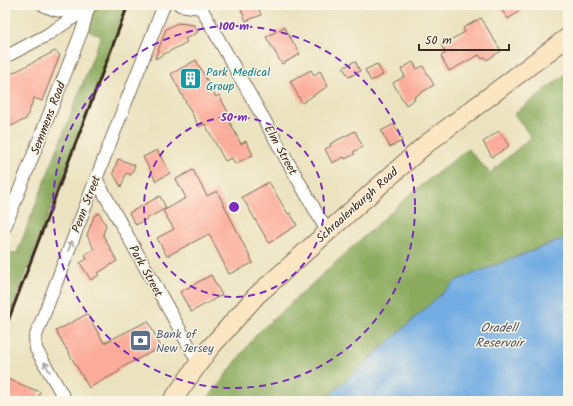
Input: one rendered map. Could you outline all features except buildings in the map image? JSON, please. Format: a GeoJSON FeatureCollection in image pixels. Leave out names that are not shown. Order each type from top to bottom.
{"type":"FeatureCollection","features":[{"type":"Feature","properties":{"kind":"main road","name":"Schraalenburgh Road"},"geometry":{"type":"LineString","coordinates":[[172,401],[198,362],[223,331],[256,296],[424,144],[568,37]]}},
{"type":"Feature","properties":{"kind":"street"},"geometry":{"type":"LineString","coordinates":[[43,5],[62,11],[75,11],[90,6]]}},
{"type":"Feature","properties":{"kind":"street","name":"Penn Street"},"geometry":{"type":"LineString","coordinates":[[66,401],[36,349],[35,338],[164,5]]}},
{"type":"Feature","properties":{"kind":"street"},"geometry":{"type":"LineString","coordinates":[[180,5],[202,6]]}},
{"type":"Feature","properties":{"kind":"street"},"geometry":{"type":"LineString","coordinates":[[5,57],[47,35],[90,6]]}},
{"type":"Feature","properties":{"kind":"street","name":"Semmens Road"},"geometry":{"type":"LineString","coordinates":[[5,227],[83,28],[90,6]]}},
{"type":"Feature","properties":{"kind":"street","name":"Elm Street"},"geometry":{"type":"LineString","coordinates":[[202,6],[327,232]]}},
{"type":"Feature","properties":{"kind":"street","name":"Park Street"},"geometry":{"type":"LineString","coordinates":[[96,179],[198,362]]}},
{"type":"Feature","properties":{"kind":"green space"},"geometry":{"type":"Polygon","coordinates":[[[93,5],[128,5],[5,329],[5,252],[17,253],[101,36],[83,28],[93,5]]]}},
{"type":"Feature","properties":{"kind":"green space"},"geometry":{"type":"Polygon","coordinates":[[[568,72],[568,237],[457,280],[323,401],[206,401],[257,334],[413,192],[468,149],[490,173],[531,137],[514,114],[568,72]]]}},
{"type":"Feature","properties":{"kind":"water","name":"Oradell Reservoir"},"geometry":{"type":"Polygon","coordinates":[[[568,237],[568,401],[323,401],[457,280],[568,237]]]}},
{"type":"Feature","properties":{"kind":"railway"},"geometry":{"type":"LineString","coordinates":[[5,329],[128,5]]}},
{"type":"Feature","properties":{"kind":"place","name":"Park Medical Group"},"geometry":{"type":"Point","coordinates":[190,79]}},
{"type":"Feature","properties":{"kind":"place","name":"Bank of New Jersey"},"geometry":{"type":"Point","coordinates":[140,341]}}]}
